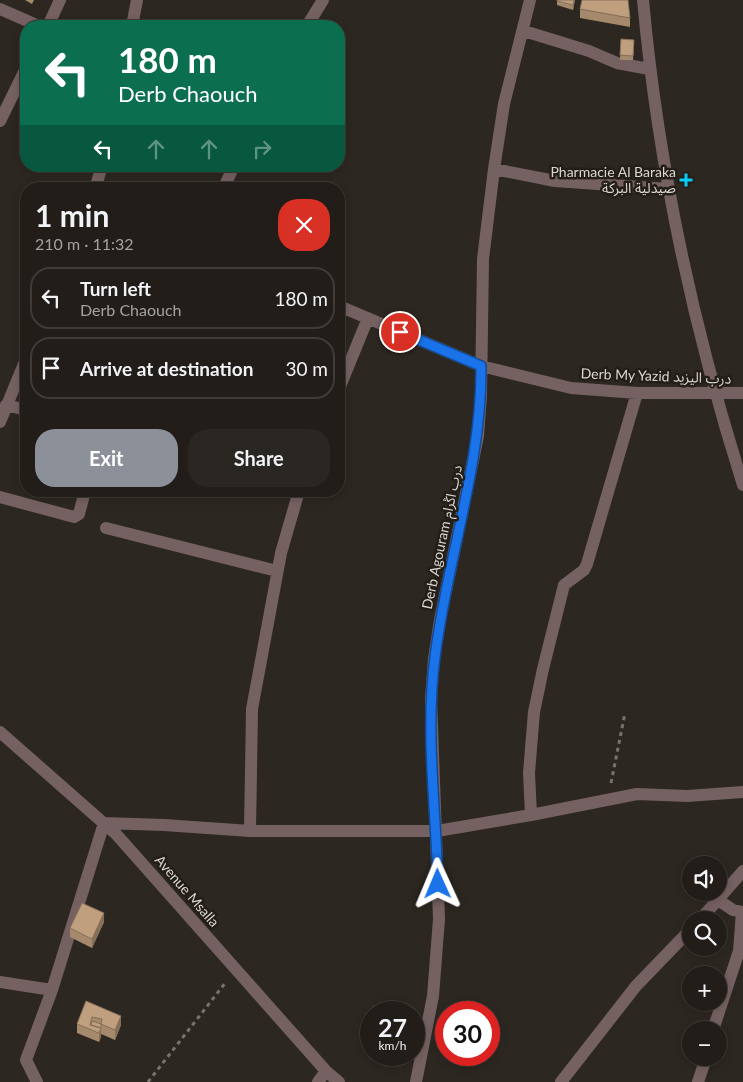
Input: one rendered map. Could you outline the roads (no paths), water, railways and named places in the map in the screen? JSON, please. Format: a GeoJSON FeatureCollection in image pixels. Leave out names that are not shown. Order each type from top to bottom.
{"type":"FeatureCollection","features":[{"type":"Feature","properties":{"kind":"street"},"geometry":{"type":"LineString","coordinates":[[51,20],[60,0]]}},
{"type":"Feature","properties":{"kind":"street"},"geometry":{"type":"LineString","coordinates":[[133,20],[137,0]]}},
{"type":"Feature","properties":{"kind":"street"},"geometry":{"type":"LineString","coordinates":[[311,20],[323,0]]}},
{"type":"Feature","properties":{"kind":"street","name":"Derb Agouram درب اڭرام"},"geometry":{"type":"LineString","coordinates":[[416,1082],[433,996],[438,919],[437,831],[431,732],[434,659],[440,620],[478,436],[483,259],[504,104],[524,31],[530,0]]}},
{"type":"Feature","properties":{"kind":"street"},"geometry":{"type":"LineString","coordinates":[[643,0],[649,69],[668,189],[714,394],[743,485]]}},
{"type":"Feature","properties":{"kind":"street"},"geometry":{"type":"LineString","coordinates":[[0,9],[25,20]]}},
{"type":"Feature","properties":{"kind":"street"},"geometry":{"type":"LineString","coordinates":[[524,31],[589,50],[617,63],[649,69]]}},
{"type":"Feature","properties":{"kind":"street"},"geometry":{"type":"LineString","coordinates":[[0,120],[20,80]]}},
{"type":"Feature","properties":{"kind":"street"},"geometry":{"type":"LineString","coordinates":[[494,169],[554,182],[668,189]]}},
{"type":"Feature","properties":{"kind":"street","name":"Derb My Yazid درب اليزيد"},"geometry":{"type":"LineString","coordinates":[[345,308],[481,366],[571,388],[637,393],[743,393]]}},
{"type":"Feature","properties":{"kind":"street"},"geometry":{"type":"LineString","coordinates":[[345,375],[368,318]]}},
{"type":"Feature","properties":{"kind":"street"},"geometry":{"type":"LineString","coordinates":[[0,422],[20,373]]}},
{"type":"Feature","properties":{"kind":"street"},"geometry":{"type":"LineString","coordinates":[[531,815],[529,773],[534,712],[564,585],[584,570],[587,564],[637,393]]}},
{"type":"Feature","properties":{"kind":"street"},"geometry":{"type":"LineString","coordinates":[[6,405],[20,408]]}},
{"type":"Feature","properties":{"kind":"street"},"geometry":{"type":"LineString","coordinates":[[0,497],[74,517],[80,514],[84,497]]}},
{"type":"Feature","properties":{"kind":"street"},"geometry":{"type":"LineString","coordinates":[[250,831],[252,709],[278,571],[297,497]]}},
{"type":"Feature","properties":{"kind":"street"},"geometry":{"type":"LineString","coordinates":[[106,528],[278,571]]}},
{"type":"Feature","properties":{"kind":"street","name":"Avenue Msalla"},"geometry":{"type":"LineString","coordinates":[[0,732],[104,823],[326,1070],[339,1082]]}},
{"type":"Feature","properties":{"kind":"street"},"geometry":{"type":"LineString","coordinates":[[37,1082],[26,1060],[52,990],[104,823],[250,831],[437,831],[637,794],[687,796],[743,792]]}},
{"type":"Feature","properties":{"kind":"street"},"geometry":{"type":"LineString","coordinates":[[727,890],[743,871]]}},
{"type":"Feature","properties":{"kind":"street"},"geometry":{"type":"LineString","coordinates":[[708,911],[717,901]]}},
{"type":"Feature","properties":{"kind":"street"},"geometry":{"type":"LineString","coordinates":[[716,1021],[738,951],[743,912],[733,910],[720,901]]}},
{"type":"Feature","properties":{"kind":"street"},"geometry":{"type":"LineString","coordinates":[[561,1082],[636,986],[682,938]]}},
{"type":"Feature","properties":{"kind":"street"},"geometry":{"type":"LineString","coordinates":[[0,982],[52,990]]}},
{"type":"Feature","properties":{"kind":"street"},"geometry":{"type":"LineString","coordinates":[[698,1082],[703,1066]]}},
{"type":"Feature","properties":{"kind":"street"},"geometry":{"type":"LineString","coordinates":[[318,1082],[326,1070]]}},
{"type":"Feature","properties":{"kind":"place","name":"Pharmacie Al Baraka صيدلية البركة"},"geometry":{"type":"Point","coordinates":[686,180]}}]}
